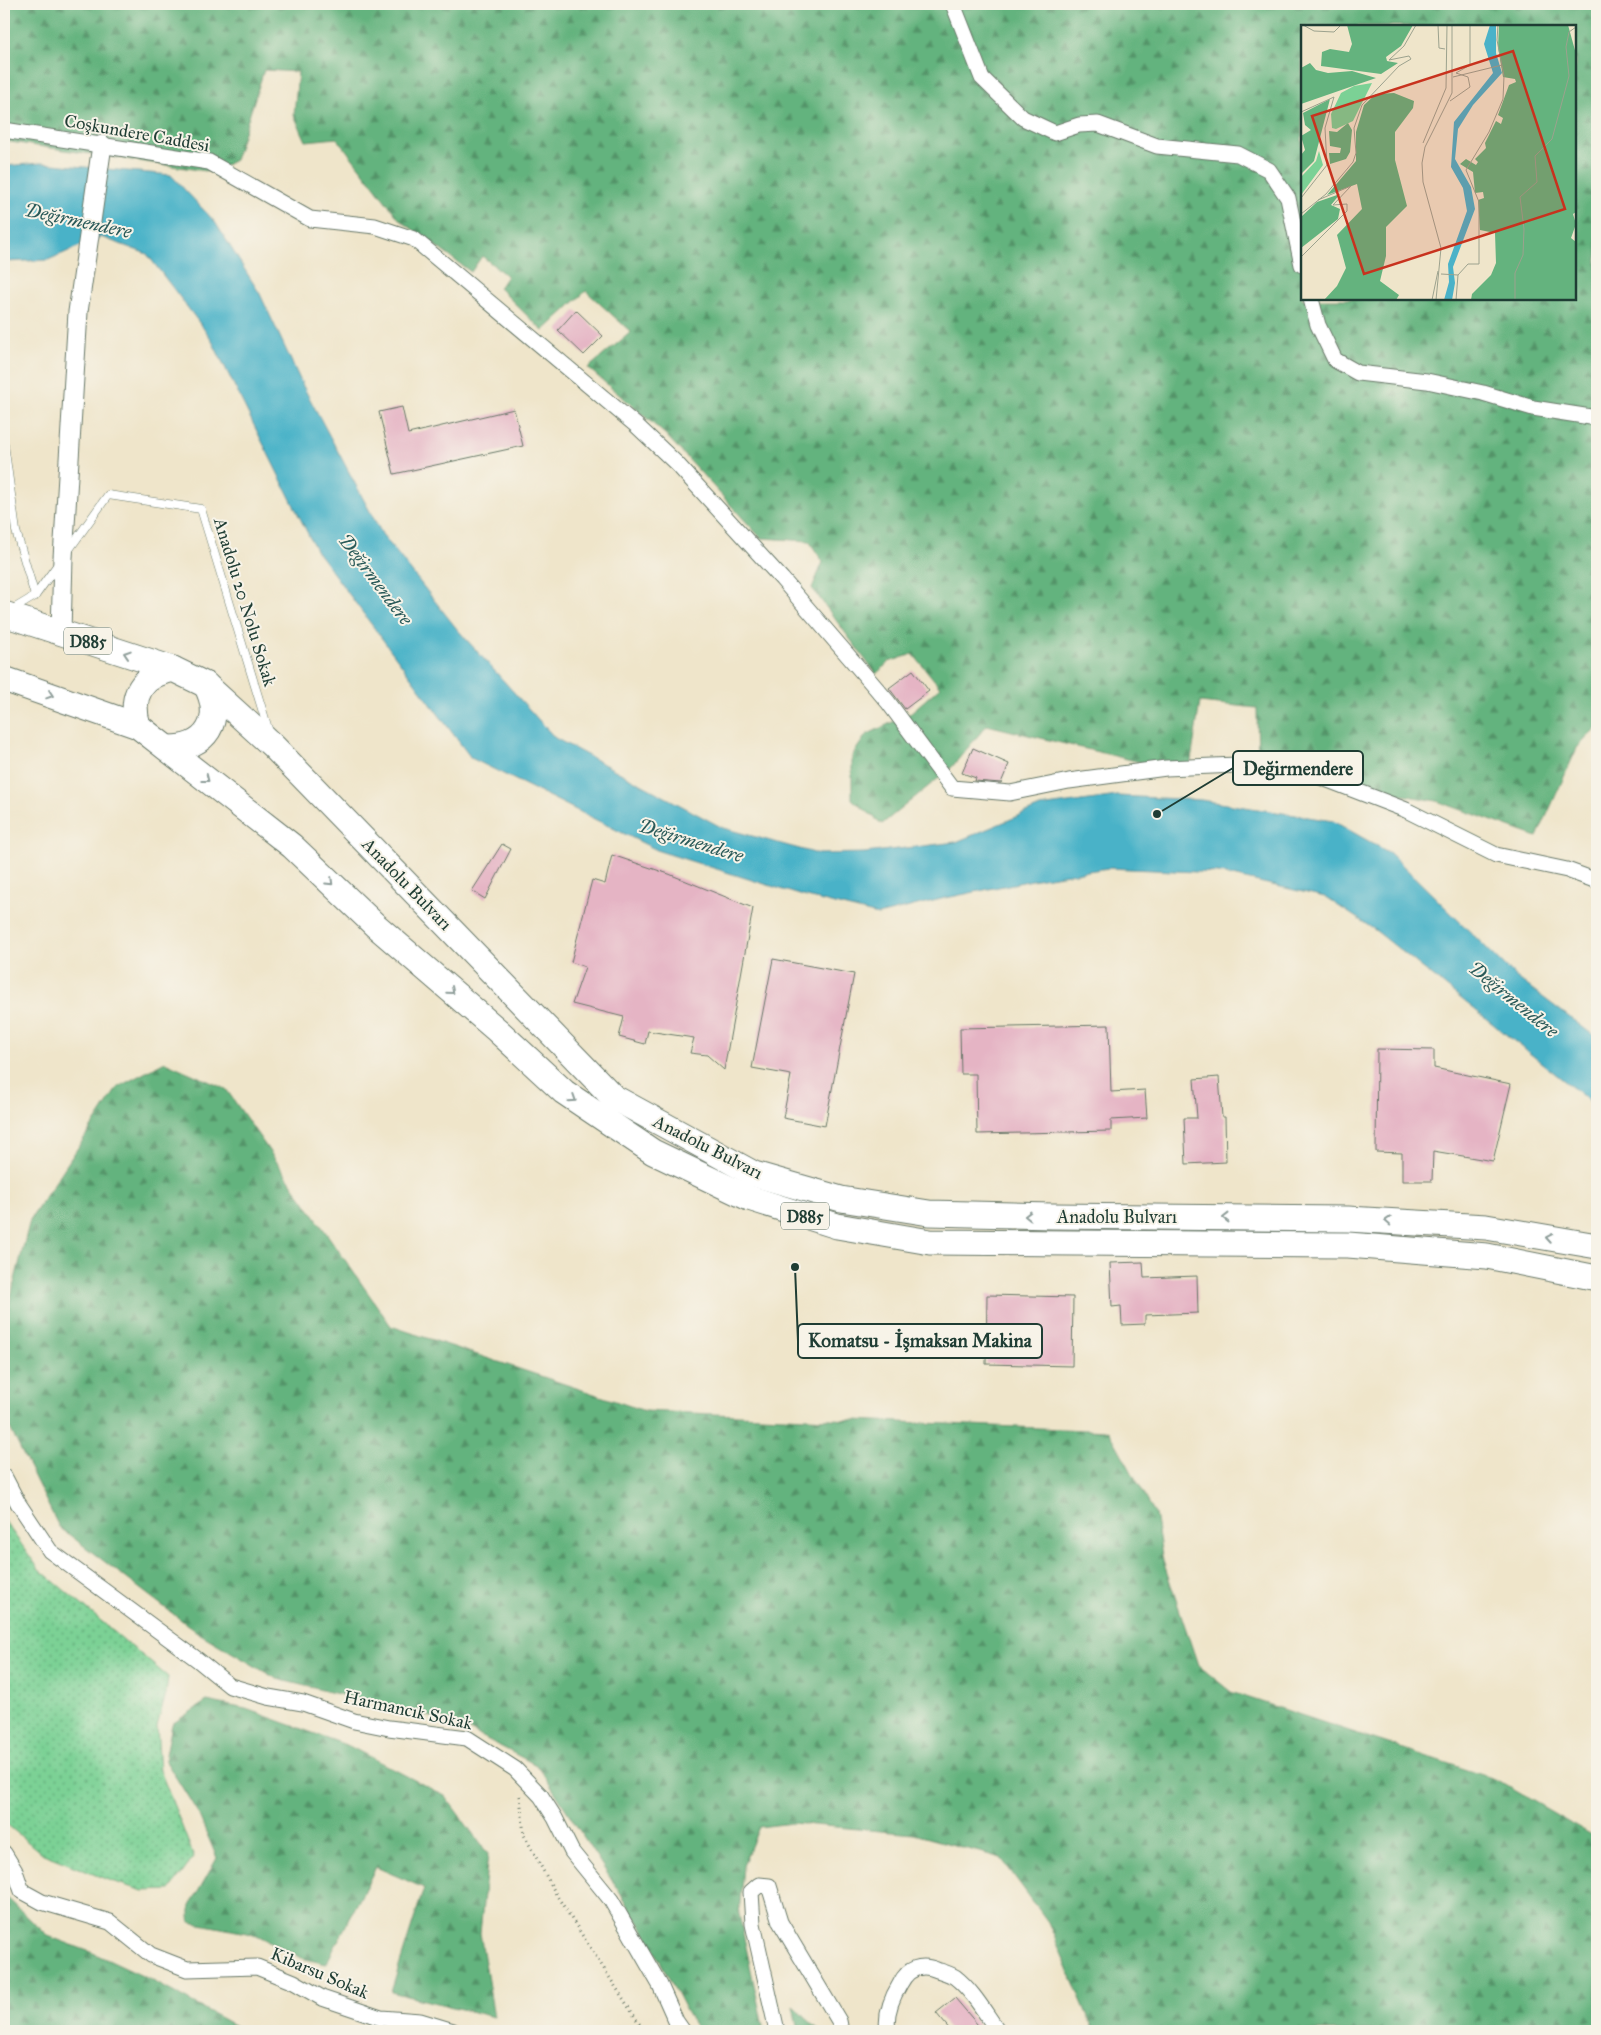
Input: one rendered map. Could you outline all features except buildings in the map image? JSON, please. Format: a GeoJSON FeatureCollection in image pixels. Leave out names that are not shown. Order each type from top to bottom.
{"type":"FeatureCollection","features":[{"type":"Feature","properties":{"kind":"highway","name":"Anadolu Bulvarı"},"geometry":{"type":"LineString","coordinates":[[4,614],[173,669],[206,685],[273,746],[613,1097],[754,1174],[841,1200],[929,1213],[1348,1219],[1486,1226],[1597,1246]]}},
{"type":"Feature","properties":{"kind":"highway"},"geometry":{"type":"LineString","coordinates":[[138,726],[135,707],[140,688],[149,678],[160,671],[173,669]]}},
{"type":"Feature","properties":{"kind":"highway","name":"Anadolu Bulvarı"},"geometry":{"type":"LineString","coordinates":[[4,679],[138,726],[292,846],[375,925],[497,1030],[564,1092],[653,1152],[749,1198],[837,1226],[930,1242],[1348,1245],[1486,1256],[1597,1278]]}},
{"type":"Feature","properties":{"kind":"highway"},"geometry":{"type":"LineString","coordinates":[[167,748],[181,749],[194,744],[204,736],[212,724],[214,710],[212,697],[206,685]]}},
{"type":"Feature","properties":{"kind":"street"},"geometry":{"type":"LineString","coordinates":[[953,4],[982,78],[1023,118],[1055,134],[1079,125],[1098,124],[1157,146],[1238,154],[1269,170],[1288,198],[1301,260]]}},
{"type":"Feature","properties":{"kind":"street","name":"Coşkundere Caddesi"},"geometry":{"type":"LineString","coordinates":[[4,130],[208,162],[310,219],[375,226],[414,239],[637,426],[677,464],[782,579],[888,702],[952,788],[1010,793],[1069,781],[1166,768],[1284,763],[1406,810],[1496,855],[1567,870],[1597,881]]}},
{"type":"Feature","properties":{"kind":"street"},"geometry":{"type":"LineString","coordinates":[[61,632],[63,558],[78,312],[102,145]]}},
{"type":"Feature","properties":{"kind":"street"},"geometry":{"type":"LineString","coordinates":[[1311,300],[1318,325],[1335,360],[1358,374],[1427,381],[1483,393],[1532,408],[1597,418]]}},
{"type":"Feature","properties":{"kind":"street","name":"Harmancık Sokak"},"geometry":{"type":"LineString","coordinates":[[4,1476],[18,1503],[50,1551],[198,1660],[230,1686],[268,1697],[303,1703],[354,1721],[389,1728],[467,1738],[515,1769],[541,1796],[555,1818],[572,1852],[611,1900],[660,1985],[676,2021],[684,2031]]}},
{"type":"Feature","properties":{"kind":"street","name":"Kibarsu Sokak"},"geometry":{"type":"LineString","coordinates":[[4,1853],[15,1871],[22,1891],[42,1902],[110,1922],[151,1955],[187,1969],[257,1967],[294,1982],[322,1998],[381,2018],[420,2021],[453,2031]]}},
{"type":"Feature","properties":{"kind":"street"},"geometry":{"type":"LineString","coordinates":[[778,2031],[754,1924],[751,1892],[759,1884],[768,1886],[780,1922],[839,2021],[841,2031]]}},
{"type":"Feature","properties":{"kind":"street"},"geometry":{"type":"LineString","coordinates":[[888,2031],[886,2019],[894,1993],[904,1977],[916,1966],[923,1966],[954,1976],[973,1995],[998,2031]]}},
{"type":"Feature","properties":{"kind":"lane"},"geometry":{"type":"LineString","coordinates":[[4,444],[16,531],[35,596]]}},
{"type":"Feature","properties":{"kind":"lane","name":"Anadolu 20 Nolu Sokak"},"geometry":{"type":"LineString","coordinates":[[4,614],[35,596],[108,495],[201,509],[273,746]]}},
{"type":"Feature","properties":{"kind":"path"},"geometry":{"type":"LineString","coordinates":[[515,1769],[524,1835],[557,1896],[644,2031]]}},
{"type":"Feature","properties":{"kind":"green space"},"geometry":{"type":"Polygon","coordinates":[[[4,4],[1597,4],[1597,727],[1577,748],[1537,837],[1437,801],[1258,770],[1257,708],[1200,702],[1189,774],[987,725],[951,768],[882,824],[852,799],[852,756],[866,735],[909,714],[940,687],[913,654],[889,662],[876,674],[812,588],[823,562],[809,541],[761,538],[665,434],[588,368],[631,332],[586,291],[543,331],[499,288],[507,276],[482,256],[471,272],[400,220],[337,138],[306,141],[294,115],[298,72],[264,70],[235,160],[213,172],[4,141],[4,4]]]}},
{"type":"Feature","properties":{"kind":"green space"},"geometry":{"type":"Polygon","coordinates":[[[165,1062],[226,1089],[391,1326],[645,1411],[1109,1431],[1155,1514],[1163,1561],[1198,1665],[1231,1692],[1495,1779],[1597,1838],[1597,2031],[1094,2031],[1048,1922],[1001,1858],[914,1834],[792,1823],[759,1827],[743,1866],[739,1914],[764,2031],[698,2031],[645,1932],[538,1766],[456,1723],[277,1679],[197,1632],[59,1527],[4,1416],[4,1326],[7,1312],[30,1220],[118,1087],[165,1062]]]}},
{"type":"Feature","properties":{"kind":"green space"},"geometry":{"type":"Polygon","coordinates":[[[4,1520],[39,1569],[168,1677],[166,1694],[157,1726],[160,1770],[194,1857],[170,1890],[143,1891],[108,1880],[41,1853],[4,1822],[4,1520]]]}},
{"type":"Feature","properties":{"kind":"green space"},"geometry":{"type":"Polygon","coordinates":[[[207,1701],[246,1709],[349,1746],[445,1796],[488,1854],[480,1933],[494,2017],[391,1992],[424,1888],[376,1867],[326,1964],[302,1958],[257,1935],[190,1922],[190,1906],[217,1858],[198,1813],[165,1760],[172,1724],[207,1701]]]}},
{"type":"Feature","properties":{"kind":"green space"},"geometry":{"type":"Polygon","coordinates":[[[4,1895],[48,1936],[93,1953],[151,1980],[245,2031],[4,2031],[4,1895]]]}},
{"type":"Feature","properties":{"kind":"green space"},"geometry":{"type":"Polygon","coordinates":[[[793,2006],[819,2030],[819,2031],[798,2031],[793,2006]]]}},
{"type":"Feature","properties":{"kind":"water","name":"Değirmendere"},"geometry":{"type":"Polygon","coordinates":[[[42,163],[171,175],[215,222],[260,294],[303,386],[382,534],[457,629],[555,738],[723,828],[818,854],[865,853],[956,842],[1040,807],[1117,796],[1201,800],[1333,821],[1390,853],[1516,977],[1597,1038],[1597,1107],[1375,930],[1325,897],[1219,873],[1108,868],[1042,878],[941,899],[878,915],[803,896],[659,851],[471,758],[316,550],[210,337],[147,254],[101,237],[48,260],[4,262],[4,166],[42,163]]]}},
{"type":"Feature","properties":{"kind":"place","name":"Değirmendere"},"geometry":{"type":"Point","coordinates":[1157,814]}},
{"type":"Feature","properties":{"kind":"place","name":"Komatsu - İşmaksan Makina"},"geometry":{"type":"Point","coordinates":[795,1267]}}]}
